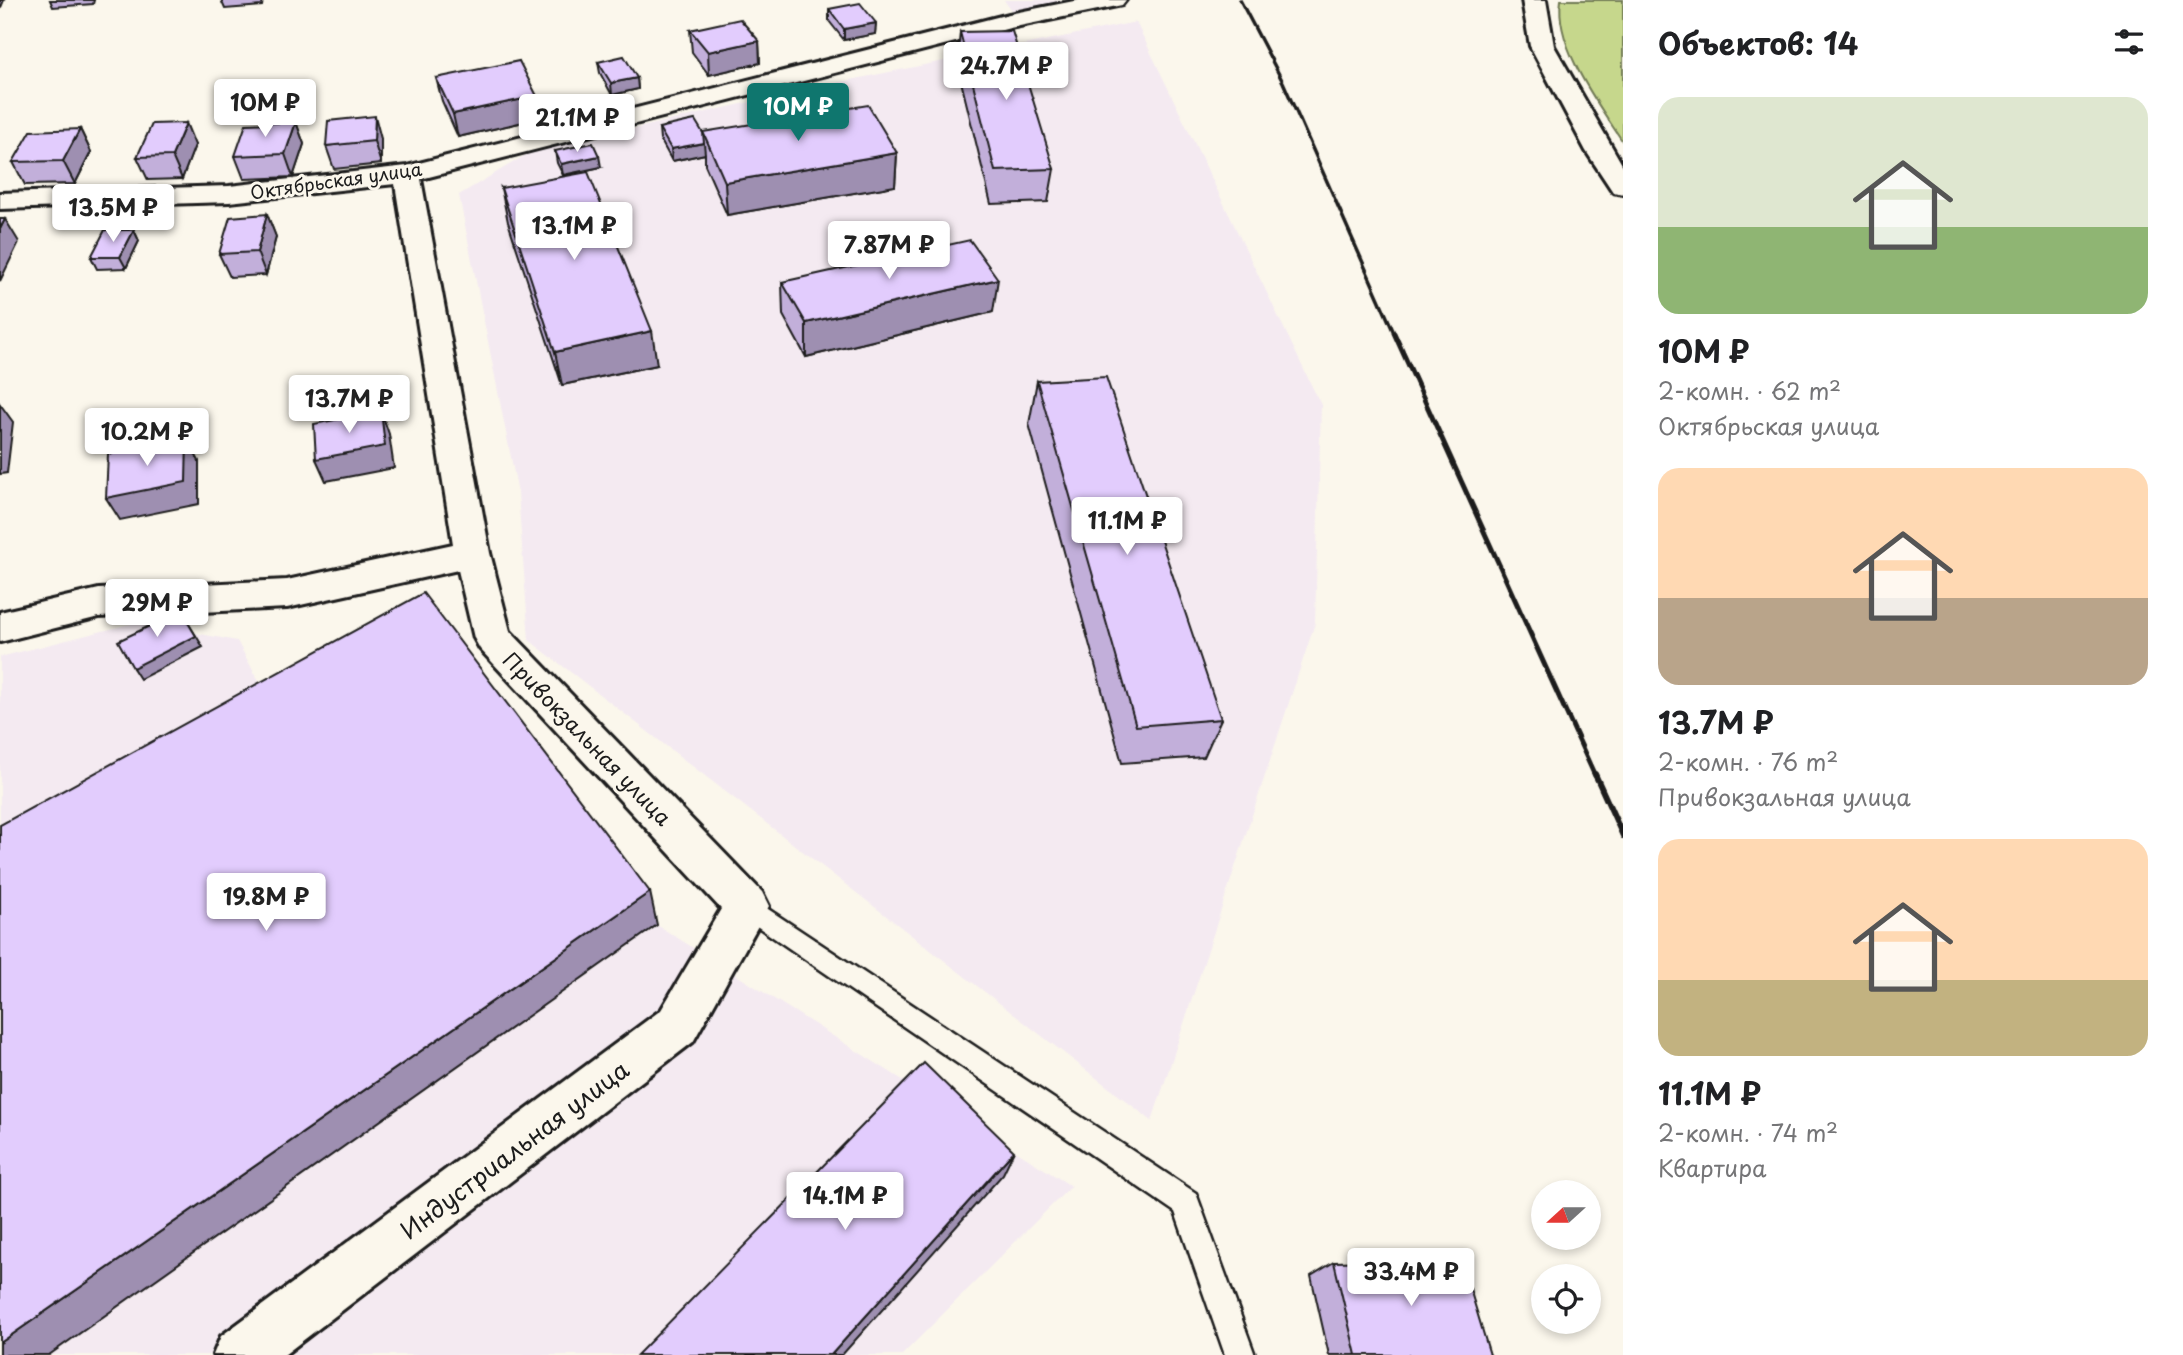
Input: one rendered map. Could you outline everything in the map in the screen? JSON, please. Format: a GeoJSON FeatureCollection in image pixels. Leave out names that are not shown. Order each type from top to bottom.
{"type":"FeatureCollection","features":[{"type":"Feature","properties":{"kind":"street"},"geometry":{"type":"LineString","coordinates":[[993,0],[1009,21]]}},
{"type":"Feature","properties":{"kind":"street","name":"Октябрьская улица"},"geometry":{"type":"LineString","coordinates":[[0,201],[229,194],[407,174],[1009,21],[1114,0]]}},
{"type":"Feature","properties":{"kind":"street"},"geometry":{"type":"LineString","coordinates":[[1534,0],[1542,46],[1599,152],[1623,186]]}},
{"type":"Feature","properties":{"kind":"street","name":"Привокзальная улица"},"geometry":{"type":"LineString","coordinates":[[407,174],[472,552],[493,638],[747,906]]}},
{"type":"Feature","properties":{"kind":"street"},"geometry":{"type":"LineString","coordinates":[[0,627],[99,604],[287,594],[472,552]]}},
{"type":"Feature","properties":{"kind":"street","name":"Индустриальная улица"},"geometry":{"type":"LineString","coordinates":[[240,1355],[677,1026],[747,906]]}},
{"type":"Feature","properties":{"kind":"lane"},"geometry":{"type":"LineString","coordinates":[[747,906],[1186,1203],[1240,1355]]}},
{"type":"Feature","properties":{"kind":"shaded area"},"geometry":{"type":"Polygon","coordinates":[[[1004,0],[1076,0],[1013,13],[1004,0]]]}},
{"type":"Feature","properties":{"kind":"shaded area"},"geometry":{"type":"Polygon","coordinates":[[[1136,22],[1321,405],[1315,623],[1152,1121],[529,640],[518,493],[459,195],[529,153],[816,87],[1136,22]]]}},
{"type":"Feature","properties":{"kind":"shaded area"},"geometry":{"type":"Polygon","coordinates":[[[138,622],[237,641],[280,720],[0,879],[0,657],[138,622]]]}},
{"type":"Feature","properties":{"kind":"shaded area"},"geometry":{"type":"Polygon","coordinates":[[[657,925],[1071,1186],[902,1355],[49,1355],[657,925]]]}},
{"type":"Feature","properties":{"kind":"green space"},"geometry":{"type":"Polygon","coordinates":[[[1561,0],[1623,0],[1623,142],[1591,93],[1571,55],[1564,36],[1561,0]]]}},
{"type":"Feature","properties":{"kind":"building"},"geometry":{"type":"Polygon","coordinates":[[[860,3],[876,23],[844,29],[829,9],[860,3]]]}},
{"type":"Feature","properties":{"kind":"building"},"geometry":{"type":"Polygon","coordinates":[[[740,19],[759,41],[708,52],[690,30],[740,19]]]}},
{"type":"Feature","properties":{"kind":"building"},"geometry":{"type":"Polygon","coordinates":[[[1012,31],[1054,169],[995,171],[960,32],[1012,31]]]}},
{"type":"Feature","properties":{"kind":"building"},"geometry":{"type":"Polygon","coordinates":[[[624,56],[637,78],[611,83],[598,62],[624,56]]]}},
{"type":"Feature","properties":{"kind":"building"},"geometry":{"type":"Polygon","coordinates":[[[519,61],[537,96],[453,114],[436,78],[519,61]]]}},
{"type":"Feature","properties":{"kind":"building"},"geometry":{"type":"Polygon","coordinates":[[[868,105],[897,153],[725,182],[703,132],[868,105]]]}},
{"type":"Feature","properties":{"kind":"building"},"geometry":{"type":"Polygon","coordinates":[[[375,116],[374,141],[326,146],[328,121],[375,116]]]}},
{"type":"Feature","properties":{"kind":"building"},"geometry":{"type":"Polygon","coordinates":[[[695,120],[703,133],[704,143],[671,149],[659,128],[695,120]]]}},
{"type":"Feature","properties":{"kind":"building"},"geometry":{"type":"Polygon","coordinates":[[[296,122],[285,154],[235,156],[246,124],[296,122]]]}},
{"type":"Feature","properties":{"kind":"building"},"geometry":{"type":"Polygon","coordinates":[[[186,123],[172,156],[137,157],[152,124],[186,123]]]}},
{"type":"Feature","properties":{"kind":"building"},"geometry":{"type":"Polygon","coordinates":[[[80,129],[63,161],[13,162],[31,131],[80,129]]]}},
{"type":"Feature","properties":{"kind":"building"},"geometry":{"type":"Polygon","coordinates":[[[593,143],[599,156],[561,164],[555,151],[593,143]]]}},
{"type":"Feature","properties":{"kind":"building"},"geometry":{"type":"Polygon","coordinates":[[[588,172],[652,331],[555,352],[501,188],[588,172]]]}},
{"type":"Feature","properties":{"kind":"building"},"geometry":{"type":"Polygon","coordinates":[[[267,214],[257,252],[219,254],[230,217],[267,214]]]}},
{"type":"Feature","properties":{"kind":"building"},"geometry":{"type":"Polygon","coordinates":[[[105,230],[134,230],[120,257],[91,257],[105,230]]]}},
{"type":"Feature","properties":{"kind":"building"},"geometry":{"type":"Polygon","coordinates":[[[970,240],[998,279],[806,323],[782,282],[970,240]]]}},
{"type":"Feature","properties":{"kind":"building"},"geometry":{"type":"Polygon","coordinates":[[[1106,377],[1221,719],[1136,726],[1037,381],[1106,377]]]}},
{"type":"Feature","properties":{"kind":"building"},"geometry":{"type":"Polygon","coordinates":[[[381,411],[385,446],[316,459],[314,424],[381,411]]]}},
{"type":"Feature","properties":{"kind":"building"},"geometry":{"type":"Polygon","coordinates":[[[187,439],[186,482],[106,498],[108,454],[187,439]]]}},
{"type":"Feature","properties":{"kind":"building"},"geometry":{"type":"Polygon","coordinates":[[[423,593],[650,892],[0,1343],[0,825],[423,593]]]}},
{"type":"Feature","properties":{"kind":"building"},"geometry":{"type":"Polygon","coordinates":[[[181,611],[196,636],[133,668],[118,641],[181,611]]]}},
{"type":"Feature","properties":{"kind":"building"},"geometry":{"type":"Polygon","coordinates":[[[924,1063],[1014,1151],[831,1355],[637,1355],[924,1063]]]}},
{"type":"Feature","properties":{"kind":"building"},"geometry":{"type":"Polygon","coordinates":[[[1461,1259],[1490,1355],[1356,1355],[1334,1262],[1461,1259]]]}},
{"type":"Feature","properties":{"kind":"railway"},"geometry":{"type":"LineString","coordinates":[[1240,0],[1283,82],[1395,335]]}},
{"type":"Feature","properties":{"kind":"railway"},"geometry":{"type":"LineString","coordinates":[[1394,333],[1595,776]]}},
{"type":"Feature","properties":{"kind":"railway"},"geometry":{"type":"LineString","coordinates":[[1595,774],[1623,836]]}}]}
